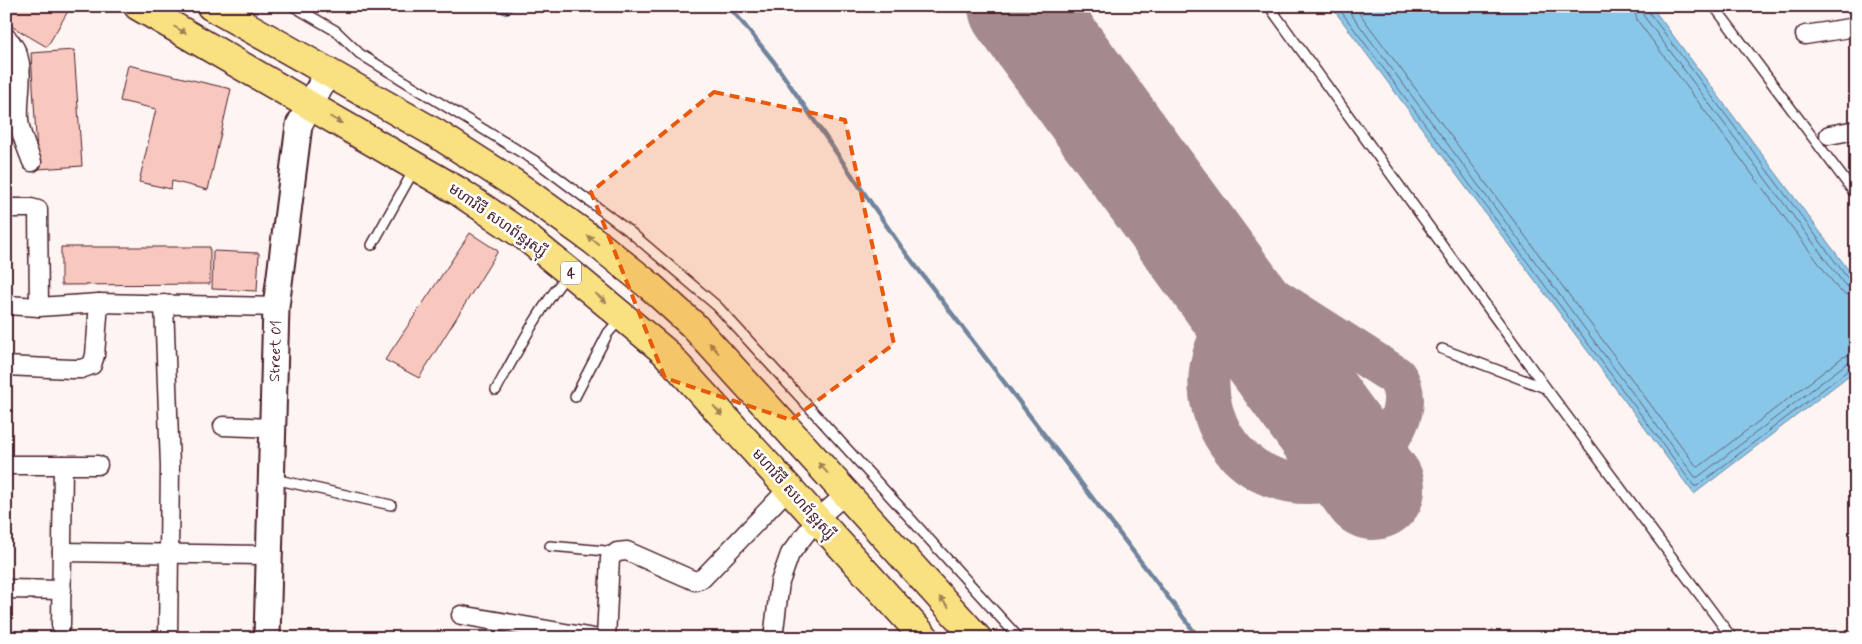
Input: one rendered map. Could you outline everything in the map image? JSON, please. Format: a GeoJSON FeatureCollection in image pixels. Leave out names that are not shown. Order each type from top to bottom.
{"type":"FeatureCollection","features":[{"type":"Feature","properties":{"kind":"highway","name":"មហាវិថី សហព័ន្ធរុស្ស៊ី"},"geometry":{"type":"LineString","coordinates":[[138,6],[310,104],[489,211],[569,272],[664,351],[817,519],[917,635]]}},
{"type":"Feature","properties":{"kind":"highway"},"geometry":{"type":"LineString","coordinates":[[211,6],[437,134],[516,184],[594,241],[650,286],[693,326],[977,638]]}},
{"type":"Feature","properties":{"kind":"street"},"geometry":{"type":"LineString","coordinates":[[1805,35],[1856,27]]}},
{"type":"Feature","properties":{"kind":"street"},"geometry":{"type":"LineString","coordinates":[[6,37],[17,48],[20,61],[12,118],[32,162]]}},
{"type":"Feature","properties":{"kind":"street","name":"Street 01"},"geometry":{"type":"LineString","coordinates":[[267,638],[276,307],[298,125],[328,72]]}},
{"type":"Feature","properties":{"kind":"street"},"geometry":{"type":"LineString","coordinates":[[1828,135],[1856,130]]}},
{"type":"Feature","properties":{"kind":"street"},"geometry":{"type":"LineString","coordinates":[[6,208],[31,208],[38,210],[39,307]]}},
{"type":"Feature","properties":{"kind":"street"},"geometry":{"type":"LineString","coordinates":[[6,305],[39,307],[99,303],[276,307]]}},
{"type":"Feature","properties":{"kind":"street"},"geometry":{"type":"LineString","coordinates":[[6,366],[81,369],[92,364],[95,355],[99,303]]}},
{"type":"Feature","properties":{"kind":"street"},"geometry":{"type":"LineString","coordinates":[[164,304],[170,433],[168,638]]}},
{"type":"Feature","properties":{"kind":"street"},"geometry":{"type":"LineString","coordinates":[[223,426],[273,428]]}},
{"type":"Feature","properties":{"kind":"street"},"geometry":{"type":"LineString","coordinates":[[6,464],[98,465]]}},
{"type":"Feature","properties":{"kind":"street"},"geometry":{"type":"LineString","coordinates":[[61,624],[63,465]]}},
{"type":"Feature","properties":{"kind":"street"},"geometry":{"type":"LineString","coordinates":[[606,638],[610,558],[617,552],[627,551],[695,581],[703,578],[788,488]]}},
{"type":"Feature","properties":{"kind":"street"},"geometry":{"type":"LineString","coordinates":[[773,638],[780,582],[790,554],[817,519],[846,494]]}},
{"type":"Feature","properties":{"kind":"street"},"geometry":{"type":"LineString","coordinates":[[62,552],[269,555]]}},
{"type":"Feature","properties":{"kind":"street"},"geometry":{"type":"LineString","coordinates":[[6,590],[62,590]]}},
{"type":"Feature","properties":{"kind":"street"},"geometry":{"type":"LineString","coordinates":[[461,615],[594,638]]}},
{"type":"Feature","properties":{"kind":"lane"},"geometry":{"type":"LineString","coordinates":[[292,6],[336,31],[360,54],[537,162],[629,231],[717,306],[1019,638]]}},
{"type":"Feature","properties":{"kind":"lane"},"geometry":{"type":"LineString","coordinates":[[1269,6],[1546,388],[1732,638]]}},
{"type":"Feature","properties":{"kind":"lane"},"geometry":{"type":"LineString","coordinates":[[1714,6],[1856,195]]}},
{"type":"Feature","properties":{"kind":"lane"},"geometry":{"type":"LineString","coordinates":[[372,245],[416,166]]}},
{"type":"Feature","properties":{"kind":"lane"},"geometry":{"type":"LineString","coordinates":[[496,390],[534,321],[569,272]]}},
{"type":"Feature","properties":{"kind":"lane"},"geometry":{"type":"LineString","coordinates":[[575,397],[608,333],[623,316]]}},
{"type":"Feature","properties":{"kind":"lane"},"geometry":{"type":"LineString","coordinates":[[1442,349],[1546,388]]}},
{"type":"Feature","properties":{"kind":"lane"},"geometry":{"type":"LineString","coordinates":[[272,478],[391,504]]}},
{"type":"Feature","properties":{"kind":"lane"},"geometry":{"type":"LineString","coordinates":[[550,546],[617,552]]}},
{"type":"Feature","properties":{"kind":"highlighted area"},"geometry":{"type":"Polygon","coordinates":[[[714,92],[845,120],[894,344],[791,420],[665,378],[591,192],[714,92]]]}},
{"type":"Feature","properties":{"kind":"water"},"geometry":{"type":"Polygon","coordinates":[[[1331,6],[1651,6],[1856,280],[1856,370],[1694,494],[1331,6]]]}},
{"type":"Feature","properties":{"kind":"building"},"geometry":{"type":"Polygon","coordinates":[[[6,6],[71,6],[47,47],[6,23],[6,6]]]}},
{"type":"Feature","properties":{"kind":"building"},"geometry":{"type":"Polygon","coordinates":[[[74,50],[82,166],[38,169],[31,53],[74,50]]]}},
{"type":"Feature","properties":{"kind":"building"},"geometry":{"type":"Polygon","coordinates":[[[128,65],[231,89],[208,190],[172,181],[171,189],[139,182],[156,109],[120,101],[128,65]]]}},
{"type":"Feature","properties":{"kind":"building"},"geometry":{"type":"Polygon","coordinates":[[[470,233],[498,251],[419,378],[385,360],[470,233]]]}},
{"type":"Feature","properties":{"kind":"building"},"geometry":{"type":"Polygon","coordinates":[[[61,247],[210,247],[210,284],[61,285],[61,247]]]}},
{"type":"Feature","properties":{"kind":"building"},"geometry":{"type":"Polygon","coordinates":[[[213,251],[259,253],[257,291],[212,289],[213,251]]]}},
{"type":"Feature","properties":{"kind":"waterway"},"geometry":{"type":"LineString","coordinates":[[494,6],[506,13],[513,6]]}},
{"type":"Feature","properties":{"kind":"waterway"},"geometry":{"type":"LineString","coordinates":[[729,6],[774,62],[902,248],[1199,638]]}},
{"type":"Feature","properties":{"kind":"taxiway"},"geometry":{"type":"LineString","coordinates":[[1192,241],[1254,285],[1396,376],[1402,390],[1403,404],[1400,419],[1382,448],[1370,460],[1358,469],[1331,481],[1317,483],[1289,482],[1262,473],[1239,456],[1230,446],[1217,423],[1210,397],[1210,371],[1213,353],[1222,329],[1222,318],[1217,294],[1203,256]]}},
{"type":"Feature","properties":{"kind":"runway"},"geometry":{"type":"LineString","coordinates":[[1020,6],[1373,488]]}}]}
